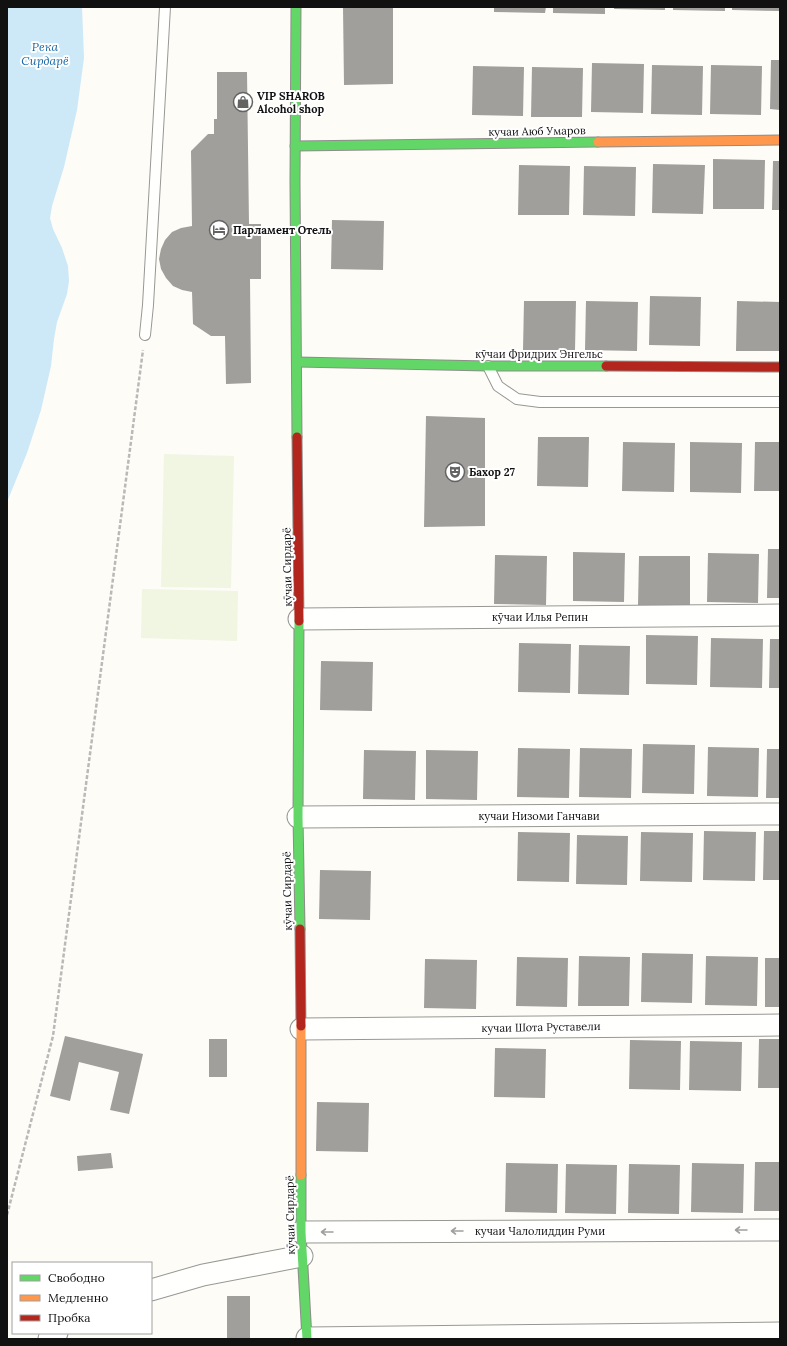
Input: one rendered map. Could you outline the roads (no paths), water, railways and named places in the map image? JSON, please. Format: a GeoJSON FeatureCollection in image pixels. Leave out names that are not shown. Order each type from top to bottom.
{"type":"FeatureCollection","features":[{"type":"Feature","properties":{"kind":"main road","name":"кӯчаи Сирдарё"},"geometry":{"type":"LineString","coordinates":[[296,7],[295,181],[298,443],[298,817],[301,1029],[301,1232],[307,1338]]}},
{"type":"Feature","properties":{"kind":"main road","name":"кучаи Аюб Умаров"},"geometry":{"type":"LineString","coordinates":[[295,146],[780,140]]}},
{"type":"Feature","properties":{"kind":"main road","name":"кӯчаи Фридрих Энгельс"},"geometry":{"type":"LineString","coordinates":[[297,362],[488,366],[780,367]]}},
{"type":"Feature","properties":{"kind":"street","name":"кӯчаи Илья Репин"},"geometry":{"type":"LineString","coordinates":[[299,619],[780,615]]}},
{"type":"Feature","properties":{"kind":"street","name":"кучаи Низоми Ганчави"},"geometry":{"type":"LineString","coordinates":[[298,817],[780,814]]}},
{"type":"Feature","properties":{"kind":"street","name":"кучаи Шота Руставели"},"geometry":{"type":"LineString","coordinates":[[301,1029],[780,1024]]}},
{"type":"Feature","properties":{"kind":"street","name":"кучаи Чалолиддин Руми"},"geometry":{"type":"LineString","coordinates":[[301,1232],[780,1230]]}},
{"type":"Feature","properties":{"kind":"street"},"geometry":{"type":"LineString","coordinates":[[152,1290],[203,1275],[302,1256]]}},
{"type":"Feature","properties":{"kind":"street"},"geometry":{"type":"LineString","coordinates":[[307,1338],[780,1333]]}},
{"type":"Feature","properties":{"kind":"lane"},"geometry":{"type":"LineString","coordinates":[[145,335],[149,297],[165,7]]}},
{"type":"Feature","properties":{"kind":"lane"},"geometry":{"type":"LineString","coordinates":[[488,366],[498,386],[517,400],[540,402],[780,402]]}},
{"type":"Feature","properties":{"kind":"water","name":"Река Сирдарё"},"geometry":{"type":"Polygon","coordinates":[[[7,7],[82,7],[84,58],[77,110],[64,167],[52,206],[50,218],[68,266],[69,281],[67,294],[57,322],[51,366],[41,410],[27,453],[7,502],[7,7]]]}},
{"type":"Feature","properties":{"kind":"place","name":"VIP SHAROB Alcohol shop"},"geometry":{"type":"Point","coordinates":[243,102]}},
{"type":"Feature","properties":{"kind":"place","name":"Парламент Отель"},"geometry":{"type":"Point","coordinates":[219,230]}},
{"type":"Feature","properties":{"kind":"place","name":"Бахор 27"},"geometry":{"type":"Point","coordinates":[455,472]}}]}
